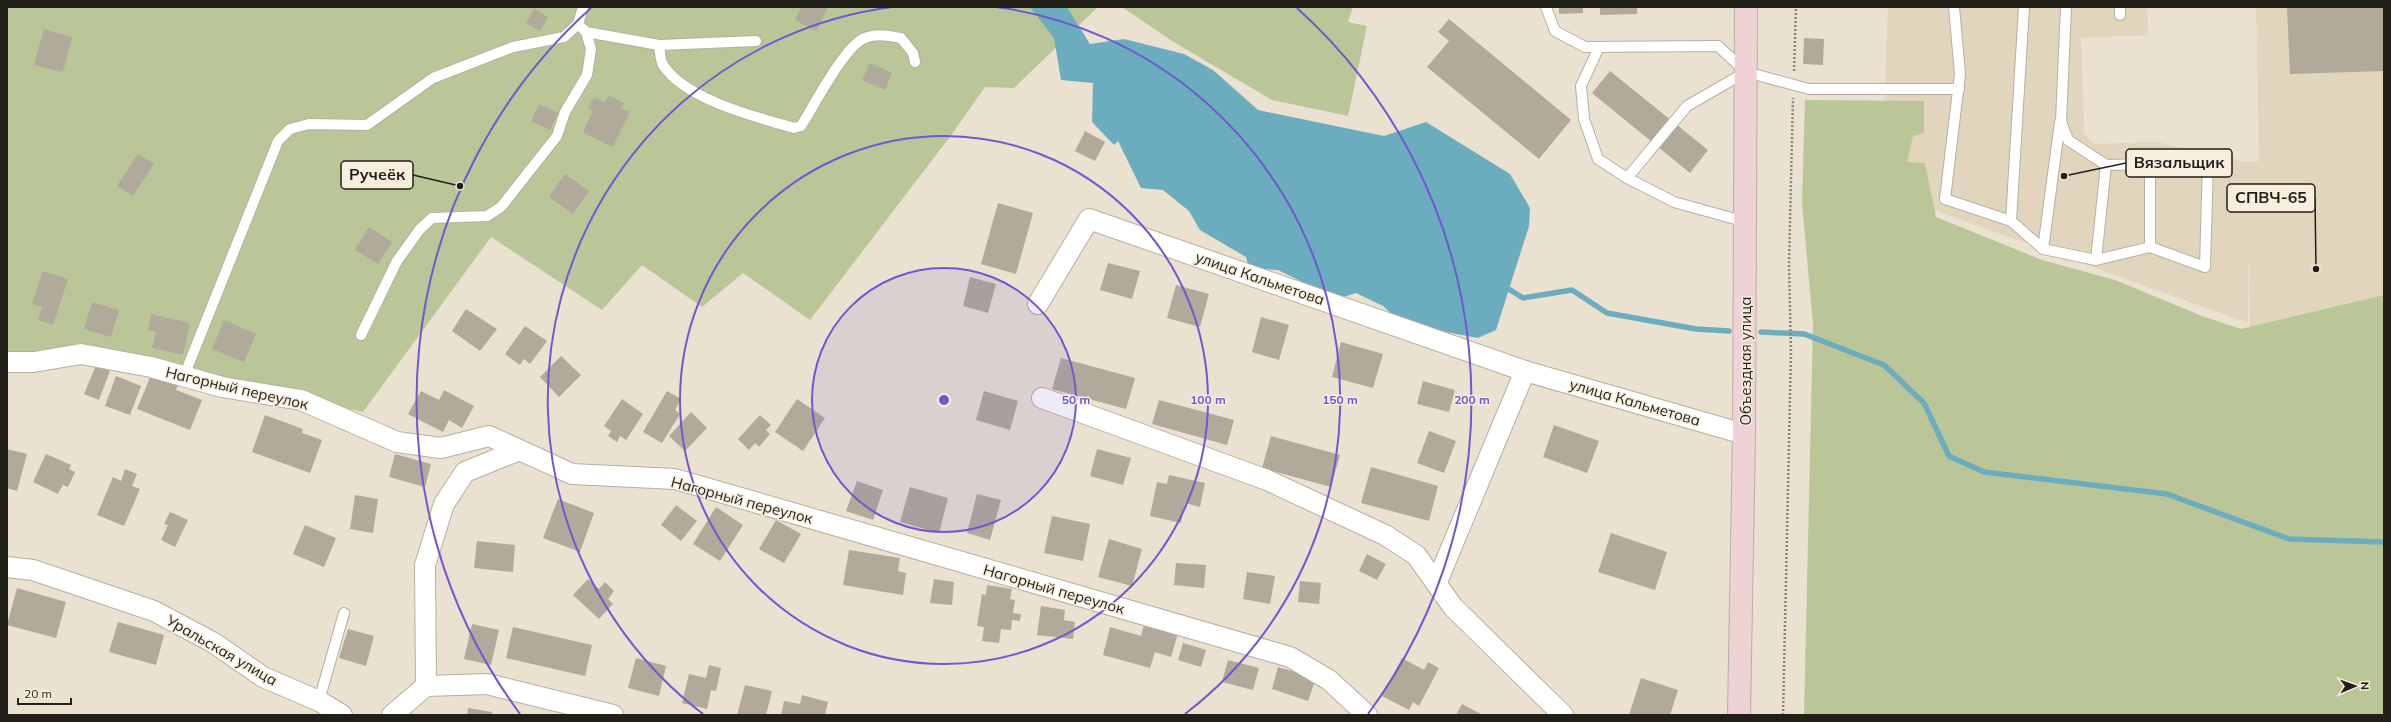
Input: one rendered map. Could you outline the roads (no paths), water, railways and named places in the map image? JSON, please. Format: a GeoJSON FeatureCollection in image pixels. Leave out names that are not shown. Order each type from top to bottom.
{"type":"FeatureCollection","features":[{"type":"Feature","properties":{"kind":"main road","name":"Объездная улица"},"geometry":{"type":"LineString","coordinates":[[1739,715],[1744,434],[1746,7]]}},
{"type":"Feature","properties":{"kind":"street","name":"улица Кальметова"},"geometry":{"type":"LineString","coordinates":[[1038,304],[1088,219],[1525,371],[1744,434]]}},
{"type":"Feature","properties":{"kind":"street","name":"Нагорный переулок"},"geometry":{"type":"LineString","coordinates":[[7,362],[34,362],[81,354],[184,376],[222,387],[301,400],[397,442],[441,448],[489,436],[517,451],[572,474],[675,479],[1290,656],[1328,680],[1367,715]]}},
{"type":"Feature","properties":{"kind":"street"},"geometry":{"type":"LineString","coordinates":[[1437,582],[1525,371]]}},
{"type":"Feature","properties":{"kind":"street"},"geometry":{"type":"LineString","coordinates":[[1042,398],[1267,480],[1385,535],[1416,555],[1454,607],[1563,715]]}},
{"type":"Feature","properties":{"kind":"street"},"geometry":{"type":"LineString","coordinates":[[426,686],[425,565],[444,504],[465,472],[517,451]]}},
{"type":"Feature","properties":{"kind":"street","name":"Уральская улица"},"geometry":{"type":"LineString","coordinates":[[7,567],[33,570],[154,611],[214,643],[262,678],[320,701],[342,715]]}},
{"type":"Feature","properties":{"kind":"street"},"geometry":{"type":"LineString","coordinates":[[392,715],[426,686],[487,684],[613,715]]}},
{"type":"Feature","properties":{"kind":"lane"},"geometry":{"type":"LineString","coordinates":[[184,376],[278,141],[290,129],[309,124],[367,125],[433,78],[513,47],[564,37],[578,24],[583,7]]}},
{"type":"Feature","properties":{"kind":"lane"},"geometry":{"type":"LineString","coordinates":[[1546,7],[1555,31],[1585,47],[1718,46],[1746,72],[1808,89],[1959,89]]}},
{"type":"Feature","properties":{"kind":"lane"},"geometry":{"type":"LineString","coordinates":[[1954,7],[1960,74],[1945,199],[2011,221],[2043,249],[2096,260],[2150,247],[2206,267],[2208,162],[2188,156],[2150,164],[2106,165],[2068,140],[2060,121]]}},
{"type":"Feature","properties":{"kind":"lane"},"geometry":{"type":"LineString","coordinates":[[2011,221],[2024,7]]}},
{"type":"Feature","properties":{"kind":"lane"},"geometry":{"type":"LineString","coordinates":[[2043,249],[2060,121],[2066,7]]}},
{"type":"Feature","properties":{"kind":"lane"},"geometry":{"type":"LineString","coordinates":[[361,335],[397,261],[420,228],[432,218],[487,216],[501,207],[556,136],[565,112],[587,75],[591,49],[586,32],[578,24]]}},
{"type":"Feature","properties":{"kind":"lane"},"geometry":{"type":"LineString","coordinates":[[586,32],[659,44],[756,41]]}},
{"type":"Feature","properties":{"kind":"lane"},"geometry":{"type":"LineString","coordinates":[[659,44],[663,64],[681,84],[735,111],[794,128],[802,126],[844,57],[863,38],[880,34],[901,38],[913,53],[915,62]]}},
{"type":"Feature","properties":{"kind":"lane"},"geometry":{"type":"LineString","coordinates":[[1599,47],[1581,86],[1584,119],[1598,159],[1627,178],[1674,202],[1746,222]]}},
{"type":"Feature","properties":{"kind":"lane"},"geometry":{"type":"LineString","coordinates":[[1627,178],[1687,106],[1746,72]]}},
{"type":"Feature","properties":{"kind":"lane"},"geometry":{"type":"LineString","coordinates":[[2150,164],[2150,247]]}},
{"type":"Feature","properties":{"kind":"lane"},"geometry":{"type":"LineString","coordinates":[[2096,260],[2106,165]]}},
{"type":"Feature","properties":{"kind":"lane"},"geometry":{"type":"LineString","coordinates":[[320,701],[344,613]]}},
{"type":"Feature","properties":{"kind":"water"},"geometry":{"type":"Polygon","coordinates":[[[1030,7],[1067,7],[1090,44],[1124,39],[1184,54],[1213,70],[1258,110],[1384,136],[1426,122],[1510,174],[1530,208],[1529,226],[1496,330],[1478,338],[1403,324],[1383,306],[1356,293],[1337,299],[1278,270],[1249,268],[1246,257],[1200,230],[1189,211],[1163,190],[1141,188],[1118,141],[1114,145],[1092,122],[1093,83],[1061,80],[1054,38],[1030,7]]]}},
{"type":"Feature","properties":{"kind":"waterway"},"geometry":{"type":"LineString","coordinates":[[1504,286],[1523,298],[1572,290],[1607,313],[1696,329],[1729,331]]}},
{"type":"Feature","properties":{"kind":"waterway"},"geometry":{"type":"LineString","coordinates":[[1761,332],[1804,334],[1884,365],[1924,403],[1949,456],[1984,472],[2167,494],[2289,539],[2384,542]]}},
{"type":"Feature","properties":{"kind":"place","name":"Вязальщик"},"geometry":{"type":"Point","coordinates":[2064,176]}},
{"type":"Feature","properties":{"kind":"place","name":"Ручеёк"},"geometry":{"type":"Point","coordinates":[460,186]}},
{"type":"Feature","properties":{"kind":"place","name":"СПВЧ-65"},"geometry":{"type":"Point","coordinates":[2316,269]}}]}
